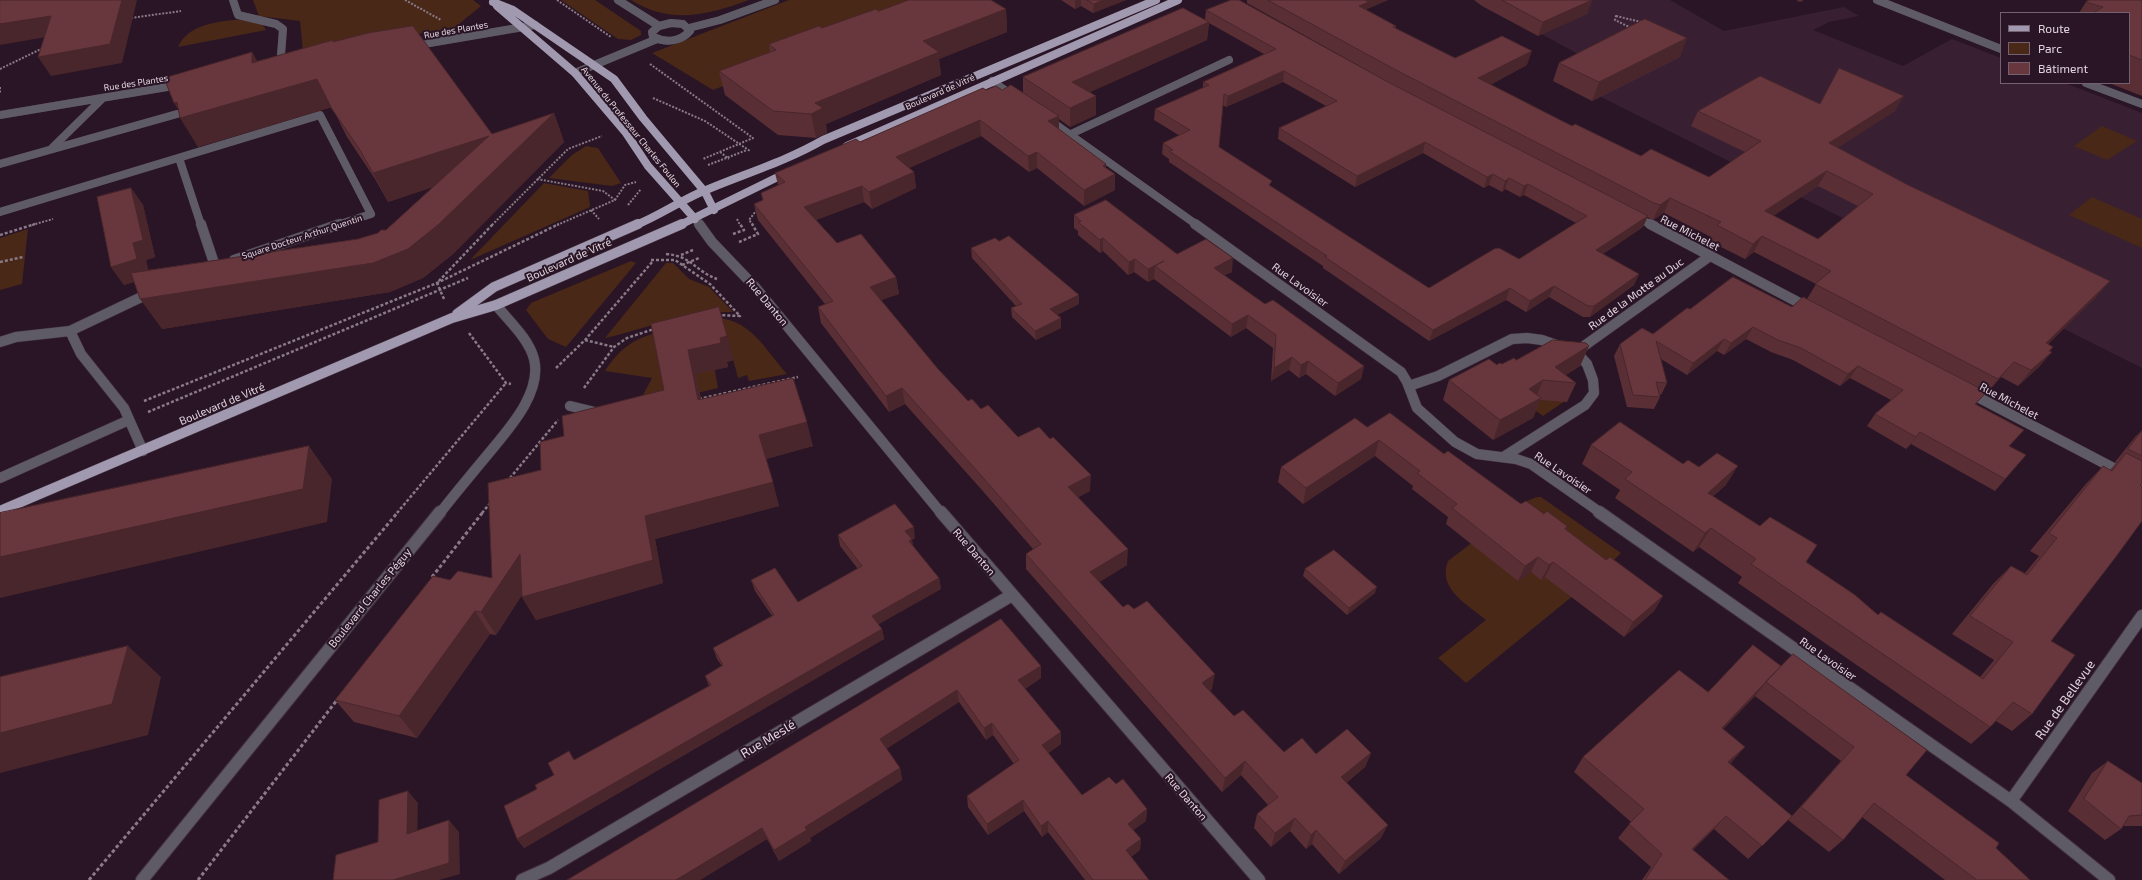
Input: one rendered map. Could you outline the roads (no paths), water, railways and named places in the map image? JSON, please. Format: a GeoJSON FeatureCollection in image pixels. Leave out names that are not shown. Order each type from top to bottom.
{"type":"FeatureCollection","features":[{"type":"Feature","properties":{"kind":"main road","name":"Boulevard de Vitré"},"geometry":{"type":"LineString","coordinates":[[452,318],[494,287],[660,216],[680,202],[809,149],[823,140],[961,81],[1156,0]]}},
{"type":"Feature","properties":{"kind":"main road","name":"Boulevard de Vitré"},"geometry":{"type":"LineString","coordinates":[[842,148],[1178,0]]}},
{"type":"Feature","properties":{"kind":"main road","name":"Avenue du Professeur Charles Foulon"},"geometry":{"type":"LineString","coordinates":[[491,1],[513,10],[614,79],[634,107],[705,192]]}},
{"type":"Feature","properties":{"kind":"main road","name":"Avenue du Professeur Charles Foulon"},"geometry":{"type":"LineString","coordinates":[[491,1],[575,73],[626,134],[648,166],[680,202]]}},
{"type":"Feature","properties":{"kind":"main road","name":"Boulevard de Vitré"},"geometry":{"type":"LineString","coordinates":[[0,511],[452,318],[496,305],[695,219],[748,191],[794,170]]}},
{"type":"Feature","properties":{"kind":"main road"},"geometry":{"type":"LineString","coordinates":[[705,192],[714,210]]}},
{"type":"Feature","properties":{"kind":"main road"},"geometry":{"type":"LineString","coordinates":[[680,202],[695,219]]}},
{"type":"Feature","properties":{"kind":"street"},"geometry":{"type":"LineString","coordinates":[[233,0],[238,15],[276,24],[283,29],[280,68]]}},
{"type":"Feature","properties":{"kind":"street"},"geometry":{"type":"LineString","coordinates":[[618,0],[659,26]]}},
{"type":"Feature","properties":{"kind":"street"},"geometry":{"type":"LineString","coordinates":[[689,28],[688,34],[679,39],[667,41],[653,37],[652,32],[659,26],[677,23],[689,28],[720,20],[775,0]]}},
{"type":"Feature","properties":{"kind":"street"},"geometry":{"type":"LineString","coordinates":[[1877,0],[2000,49]]}},
{"type":"Feature","properties":{"kind":"street","name":"Rue des Plantes"},"geometry":{"type":"LineString","coordinates":[[402,48],[535,25]]}},
{"type":"Feature","properties":{"kind":"street"},"geometry":{"type":"LineString","coordinates":[[575,73],[593,64],[657,39]]}},
{"type":"Feature","properties":{"kind":"street"},"geometry":{"type":"LineString","coordinates":[[1071,134],[1229,60]]}},
{"type":"Feature","properties":{"kind":"street"},"geometry":{"type":"LineString","coordinates":[[992,81],[1021,101]]}},
{"type":"Feature","properties":{"kind":"street","name":"Rue des Plantes"},"geometry":{"type":"LineString","coordinates":[[0,116],[188,84]]}},
{"type":"Feature","properties":{"kind":"street"},"geometry":{"type":"LineString","coordinates":[[2089,84],[2142,104]]}},
{"type":"Feature","properties":{"kind":"street"},"geometry":{"type":"LineString","coordinates":[[51,149],[103,98]]}},
{"type":"Feature","properties":{"kind":"street","name":"Rue Lavoisier"},"geometry":{"type":"LineString","coordinates":[[1040,113],[1394,368],[1406,378],[1410,386],[1413,400],[1418,409],[1462,446],[1476,453],[1492,457],[1505,456],[1519,459],[1531,464],[2011,801],[2109,880]]}},
{"type":"Feature","properties":{"kind":"street"},"geometry":{"type":"LineString","coordinates":[[0,164],[177,114]]}},
{"type":"Feature","properties":{"kind":"street","name":"Square Docteur Arthur Quentin"},"geometry":{"type":"LineString","coordinates":[[0,212],[320,115],[371,214],[212,267],[179,158]]}},
{"type":"Feature","properties":{"kind":"street","name":"Rue Michelet"},"geometry":{"type":"LineString","coordinates":[[1626,212],[1819,313]]}},
{"type":"Feature","properties":{"kind":"street","name":"Rue Danton"},"geometry":{"type":"LineString","coordinates":[[695,219],[712,242],[755,287],[894,457],[1259,880]]}},
{"type":"Feature","properties":{"kind":"street","name":"Rue de la Motte au Duc"},"geometry":{"type":"LineString","coordinates":[[1576,352],[1710,256]]}},
{"type":"Feature","properties":{"kind":"street"},"geometry":{"type":"LineString","coordinates":[[0,342],[16,337],[70,330],[159,289]]}},
{"type":"Feature","properties":{"kind":"street","name":"Boulevard Charles Péguy"},"geometry":{"type":"LineString","coordinates":[[142,880],[515,420],[533,390],[537,365],[534,354],[496,305]]}},
{"type":"Feature","properties":{"kind":"street"},"geometry":{"type":"LineString","coordinates":[[70,330],[81,354],[124,408],[143,451]]}},
{"type":"Feature","properties":{"kind":"street"},"geometry":{"type":"LineString","coordinates":[[1410,386],[1438,376],[1512,339],[1527,338],[1542,340],[1576,352],[1587,364],[1593,380],[1594,393],[1586,405],[1505,456]]}},
{"type":"Feature","properties":{"kind":"street","name":"Rue Michelet"},"geometry":{"type":"LineString","coordinates":[[1959,387],[2142,483]]}},
{"type":"Feature","properties":{"kind":"street"},"geometry":{"type":"LineString","coordinates":[[570,406],[608,415]]}},
{"type":"Feature","properties":{"kind":"street"},"geometry":{"type":"LineString","coordinates":[[0,478],[129,420]]}},
{"type":"Feature","properties":{"kind":"street","name":"Rue Meslé"},"geometry":{"type":"LineString","coordinates":[[522,880],[549,868],[592,843],[1012,595]]}},
{"type":"Feature","properties":{"kind":"street","name":"Rue de Bellevue"},"geometry":{"type":"LineString","coordinates":[[2011,801],[2142,616]]}}]}
